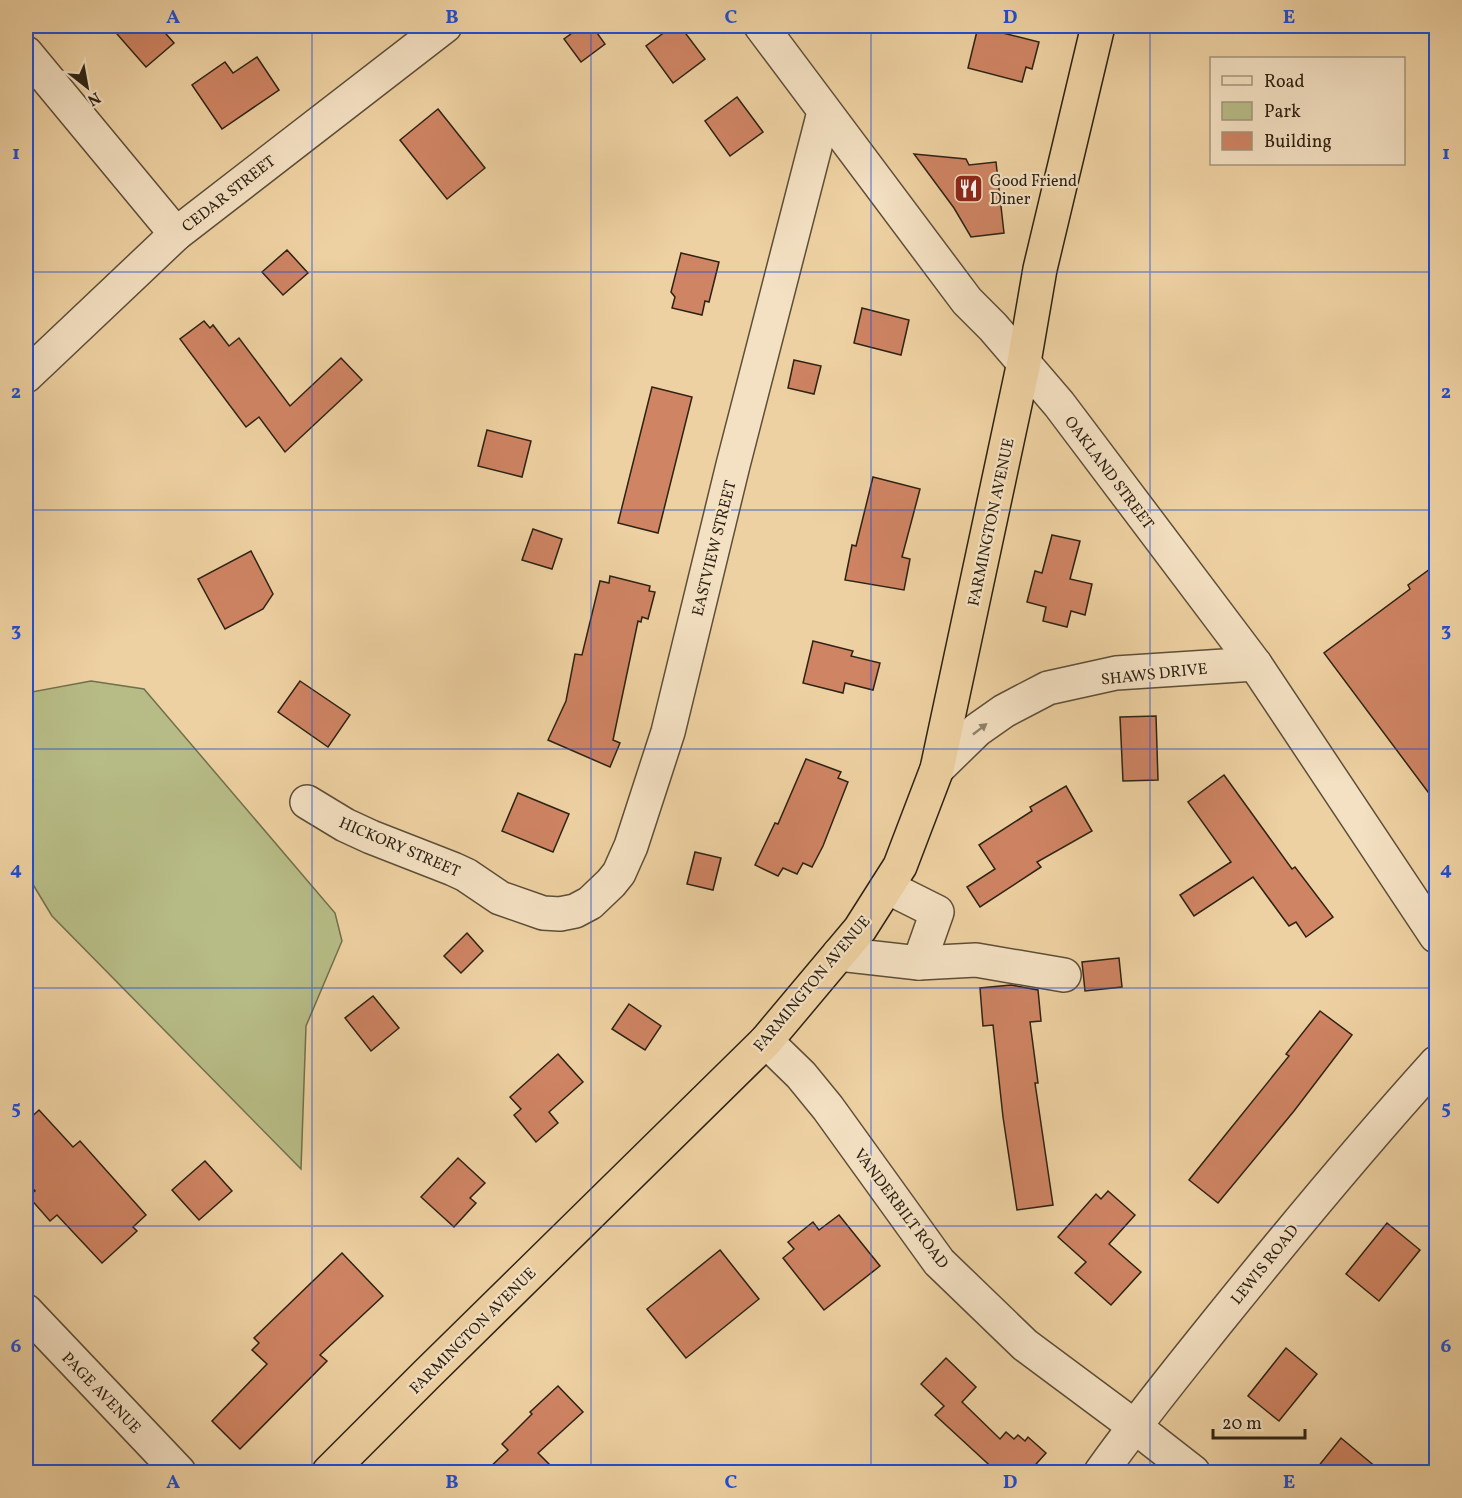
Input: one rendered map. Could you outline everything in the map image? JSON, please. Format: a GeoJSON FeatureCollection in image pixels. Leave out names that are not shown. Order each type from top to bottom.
{"type":"FeatureCollection","features":[{"type":"Feature","properties":{"kind":"highway","name":"FARMINGTON AVENUE"},"geometry":{"type":"LineString","coordinates":[[329,1473],[435,1365],[766,1041],[860,929],[900,866],[937,769],[1024,362],[1040,269],[1098,26]]}},
{"type":"Feature","properties":{"kind":"street","name":"CEDAR STREET"},"geometry":{"type":"LineString","coordinates":[[26,376],[176,234],[445,26]]}},
{"type":"Feature","properties":{"kind":"street","name":"OAKLAND STREET"},"geometry":{"type":"LineString","coordinates":[[760,26],[967,301],[993,327],[1059,404],[1255,664],[1437,936]]}},
{"type":"Feature","properties":{"kind":"street"},"geometry":{"type":"LineString","coordinates":[[26,53],[176,234]]}},
{"type":"Feature","properties":{"kind":"street","name":"EASTVIEW STREET"},"geometry":{"type":"LineString","coordinates":[[523,907],[543,913],[560,914],[575,911],[590,903],[619,873],[631,846],[668,732],[733,465],[824,112]]}},
{"type":"Feature","properties":{"kind":"street","name":"SHAWS DRIVE"},"geometry":{"type":"LineString","coordinates":[[937,769],[977,730],[1004,711],[1048,688],[1116,674],[1255,664]]}},
{"type":"Feature","properties":{"kind":"street","name":"HICKORY STREET"},"geometry":{"type":"LineString","coordinates":[[307,802],[345,825],[466,875],[500,898],[523,907]]}},
{"type":"Feature","properties":{"kind":"street"},"geometry":{"type":"LineString","coordinates":[[887,887],[937,912],[919,963]]}},
{"type":"Feature","properties":{"kind":"street"},"geometry":{"type":"LineString","coordinates":[[840,954],[919,963],[976,960],[1064,975]]}},
{"type":"Feature","properties":{"kind":"street","name":"VANDERBILT ROAD"},"geometry":{"type":"LineString","coordinates":[[766,1041],[801,1075],[828,1108],[939,1262],[1024,1345],[1134,1426],[1193,1473]]}},
{"type":"Feature","properties":{"kind":"street","name":"LEWIS ROAD"},"geometry":{"type":"LineString","coordinates":[[1101,1473],[1134,1426],[1280,1243],[1370,1136],[1437,1063]]}},
{"type":"Feature","properties":{"kind":"street","name":"PAGE AVENUE"},"geometry":{"type":"LineString","coordinates":[[26,1311],[179,1473]]}},
{"type":"Feature","properties":{"kind":"green space"},"geometry":{"type":"Polygon","coordinates":[[[91,681],[144,689],[335,913],[342,941],[306,1026],[301,1169],[52,916],[26,873],[26,693],[91,681]]]}},
{"type":"Feature","properties":{"kind":"building"},"geometry":{"type":"Polygon","coordinates":[[[110,26],[159,26],[174,43],[146,67],[110,26]]]}},
{"type":"Feature","properties":{"kind":"building"},"geometry":{"type":"Polygon","coordinates":[[[582,26],[592,26],[605,44],[581,62],[564,39],[582,26]]]}},
{"type":"Feature","properties":{"kind":"building"},"geometry":{"type":"Polygon","coordinates":[[[673,26],[680,26],[705,59],[673,83],[646,46],[673,26]]]}},
{"type":"Feature","properties":{"kind":"building"},"geometry":{"type":"Polygon","coordinates":[[[978,27],[1039,42],[1032,69],[1026,67],[1022,82],[968,68],[978,27]]]}},
{"type":"Feature","properties":{"kind":"building"},"geometry":{"type":"Polygon","coordinates":[[[257,57],[279,90],[222,129],[192,85],[225,62],[233,73],[257,57]]]}},
{"type":"Feature","properties":{"kind":"building"},"geometry":{"type":"Polygon","coordinates":[[[737,97],[763,132],[730,156],[705,121],[737,97]]]}},
{"type":"Feature","properties":{"kind":"building"},"geometry":{"type":"Polygon","coordinates":[[[438,109],[485,168],[447,199],[400,140],[438,109]]]}},
{"type":"Feature","properties":{"kind":"building","name":"Good Friend Diner"},"geometry":{"type":"Polygon","coordinates":[[[914,154],[966,159],[969,165],[996,162],[1004,233],[971,237],[954,208],[914,154]]]}},
{"type":"Feature","properties":{"kind":"building"},"geometry":{"type":"Polygon","coordinates":[[[287,250],[308,273],[283,295],[262,272],[287,250]]]}},
{"type":"Feature","properties":{"kind":"building"},"geometry":{"type":"Polygon","coordinates":[[[681,253],[719,262],[709,302],[705,301],[702,315],[672,308],[675,297],[671,292],[681,253]]]}},
{"type":"Feature","properties":{"kind":"building"},"geometry":{"type":"Polygon","coordinates":[[[862,308],[909,320],[901,355],[854,343],[862,308]]]}},
{"type":"Feature","properties":{"kind":"building"},"geometry":{"type":"Polygon","coordinates":[[[204,321],[210,328],[213,325],[229,346],[239,338],[290,406],[341,358],[362,380],[285,452],[259,417],[246,427],[180,339],[204,321]]]}},
{"type":"Feature","properties":{"kind":"building"},"geometry":{"type":"Polygon","coordinates":[[[794,360],[821,366],[814,394],[788,388],[794,360]]]}},
{"type":"Feature","properties":{"kind":"building"},"geometry":{"type":"Polygon","coordinates":[[[652,387],[692,397],[658,533],[618,523],[652,387]]]}},
{"type":"Feature","properties":{"kind":"building"},"geometry":{"type":"Polygon","coordinates":[[[487,430],[531,441],[522,477],[478,466],[487,430]]]}},
{"type":"Feature","properties":{"kind":"building"},"geometry":{"type":"Polygon","coordinates":[[[873,477],[920,489],[902,557],[910,559],[904,590],[845,580],[852,545],[856,546],[873,477]]]}},
{"type":"Feature","properties":{"kind":"building"},"geometry":{"type":"Polygon","coordinates":[[[533,529],[562,539],[552,569],[522,560],[533,529]]]}},
{"type":"Feature","properties":{"kind":"building"},"geometry":{"type":"Polygon","coordinates":[[[1052,535],[1080,541],[1070,579],[1092,584],[1085,615],[1071,611],[1067,627],[1043,621],[1046,607],[1027,602],[1035,571],[1042,573],[1052,535]]]}},
{"type":"Feature","properties":{"kind":"building"},"geometry":{"type":"Polygon","coordinates":[[[251,551],[273,594],[263,609],[225,629],[198,579],[251,551]]]}},
{"type":"Feature","properties":{"kind":"building"},"geometry":{"type":"Polygon","coordinates":[[[1437,564],[1437,804],[1324,653],[1410,589],[1408,585],[1437,564]]]}},
{"type":"Feature","properties":{"kind":"building"},"geometry":{"type":"Polygon","coordinates":[[[610,576],[650,586],[649,591],[655,592],[648,619],[642,617],[641,622],[638,621],[613,740],[620,743],[610,767],[548,740],[566,701],[575,654],[582,655],[600,581],[609,583],[610,576]]]}},
{"type":"Feature","properties":{"kind":"building"},"geometry":{"type":"Polygon","coordinates":[[[813,641],[853,651],[851,656],[880,663],[873,690],[845,683],[843,693],[803,683],[813,641]]]}},
{"type":"Feature","properties":{"kind":"building"},"geometry":{"type":"Polygon","coordinates":[[[300,681],[350,715],[328,747],[278,712],[300,681]]]}},
{"type":"Feature","properties":{"kind":"building"},"geometry":{"type":"Polygon","coordinates":[[[1156,716],[1158,780],[1123,781],[1120,717],[1156,716]]]}},
{"type":"Feature","properties":{"kind":"building"},"geometry":{"type":"Polygon","coordinates":[[[806,759],[841,772],[838,778],[848,782],[823,846],[812,867],[803,863],[797,874],[783,868],[778,876],[755,865],[775,823],[778,824],[806,759]]]}},
{"type":"Feature","properties":{"kind":"building"},"geometry":{"type":"Polygon","coordinates":[[[1224,775],[1292,869],[1295,867],[1333,917],[1306,937],[1296,922],[1289,926],[1253,877],[1194,916],[1180,895],[1231,862],[1188,802],[1224,775]]]}},
{"type":"Feature","properties":{"kind":"building"},"geometry":{"type":"Polygon","coordinates":[[[1066,786],[1092,831],[1037,862],[1041,867],[980,907],[967,887],[995,869],[979,845],[1032,811],[1030,807],[1066,786]]]}},
{"type":"Feature","properties":{"kind":"building"},"geometry":{"type":"Polygon","coordinates":[[[518,793],[569,814],[553,852],[502,831],[518,793]]]}},
{"type":"Feature","properties":{"kind":"building"},"geometry":{"type":"Polygon","coordinates":[[[695,852],[721,858],[713,890],[687,884],[695,852]]]}},
{"type":"Feature","properties":{"kind":"building"},"geometry":{"type":"Polygon","coordinates":[[[467,933],[483,951],[461,973],[444,956],[467,933]]]}},
{"type":"Feature","properties":{"kind":"building"},"geometry":{"type":"Polygon","coordinates":[[[1119,958],[1122,987],[1085,991],[1082,962],[1119,958]]]}},
{"type":"Feature","properties":{"kind":"building"},"geometry":{"type":"Polygon","coordinates":[[[1011,985],[1038,990],[1041,1021],[1030,1022],[1038,1083],[1035,1083],[1053,1205],[1017,1210],[1003,1117],[993,1025],[983,1026],[980,988],[1011,985]]]}},
{"type":"Feature","properties":{"kind":"building"},"geometry":{"type":"Polygon","coordinates":[[[373,996],[399,1028],[371,1051],[345,1018],[373,996]]]}},
{"type":"Feature","properties":{"kind":"building"},"geometry":{"type":"Polygon","coordinates":[[[629,1004],[661,1026],[645,1050],[612,1029],[629,1004]]]}},
{"type":"Feature","properties":{"kind":"building"},"geometry":{"type":"Polygon","coordinates":[[[1320,1011],[1352,1035],[1294,1111],[1218,1203],[1189,1180],[1289,1056],[1286,1054],[1320,1011]]]}},
{"type":"Feature","properties":{"kind":"building"},"geometry":{"type":"Polygon","coordinates":[[[558,1054],[583,1082],[549,1112],[558,1123],[536,1142],[514,1115],[521,1109],[510,1097],[558,1054]]]}},
{"type":"Feature","properties":{"kind":"building"},"geometry":{"type":"Polygon","coordinates":[[[39,1110],[73,1147],[80,1141],[146,1215],[133,1227],[137,1231],[102,1263],[57,1215],[50,1221],[28,1196],[35,1191],[26,1181],[26,1122],[39,1110]]]}},
{"type":"Feature","properties":{"kind":"building"},"geometry":{"type":"Polygon","coordinates":[[[458,1158],[485,1183],[470,1198],[476,1203],[454,1227],[421,1197],[458,1158]]]}},
{"type":"Feature","properties":{"kind":"building"},"geometry":{"type":"Polygon","coordinates":[[[205,1161],[232,1191],[199,1220],[172,1190],[205,1161]]]}},
{"type":"Feature","properties":{"kind":"building"},"geometry":{"type":"Polygon","coordinates":[[[1108,1191],[1135,1215],[1109,1244],[1141,1272],[1111,1305],[1075,1273],[1086,1262],[1058,1237],[1096,1194],[1101,1199],[1108,1191]]]}},
{"type":"Feature","properties":{"kind":"building"},"geometry":{"type":"Polygon","coordinates":[[[839,1215],[880,1266],[824,1310],[783,1258],[794,1249],[788,1242],[813,1222],[819,1230],[839,1215]]]}},
{"type":"Feature","properties":{"kind":"building"},"geometry":{"type":"Polygon","coordinates":[[[1387,1223],[1420,1250],[1379,1301],[1346,1274],[1387,1223]]]}},
{"type":"Feature","properties":{"kind":"building"},"geometry":{"type":"Polygon","coordinates":[[[720,1250],[759,1299],[686,1358],[647,1309],[720,1250]]]}},
{"type":"Feature","properties":{"kind":"building"},"geometry":{"type":"Polygon","coordinates":[[[342,1253],[383,1296],[320,1355],[327,1361],[240,1449],[212,1421],[267,1364],[252,1350],[259,1343],[254,1338],[342,1253]]]}},
{"type":"Feature","properties":{"kind":"building"},"geometry":{"type":"Polygon","coordinates":[[[1286,1348],[1317,1374],[1279,1421],[1248,1396],[1286,1348]]]}},
{"type":"Feature","properties":{"kind":"building"},"geometry":{"type":"Polygon","coordinates":[[[946,1358],[976,1387],[962,1402],[1000,1439],[1006,1432],[1014,1439],[1018,1435],[1025,1441],[1028,1437],[1046,1453],[1028,1473],[998,1473],[935,1415],[944,1406],[921,1384],[946,1358]]]}},
{"type":"Feature","properties":{"kind":"building"},"geometry":{"type":"Polygon","coordinates":[[[558,1386],[583,1412],[538,1453],[558,1473],[484,1473],[508,1450],[502,1444],[532,1414],[530,1412],[558,1386]]]}},
{"type":"Feature","properties":{"kind":"building"},"geometry":{"type":"Polygon","coordinates":[[[1341,1438],[1383,1473],[1313,1473],[1341,1438]]]}},
{"type":"Feature","properties":{"kind":"place","name":"Good Friend Diner"},"geometry":{"type":"Point","coordinates":[969,189]}}]}
